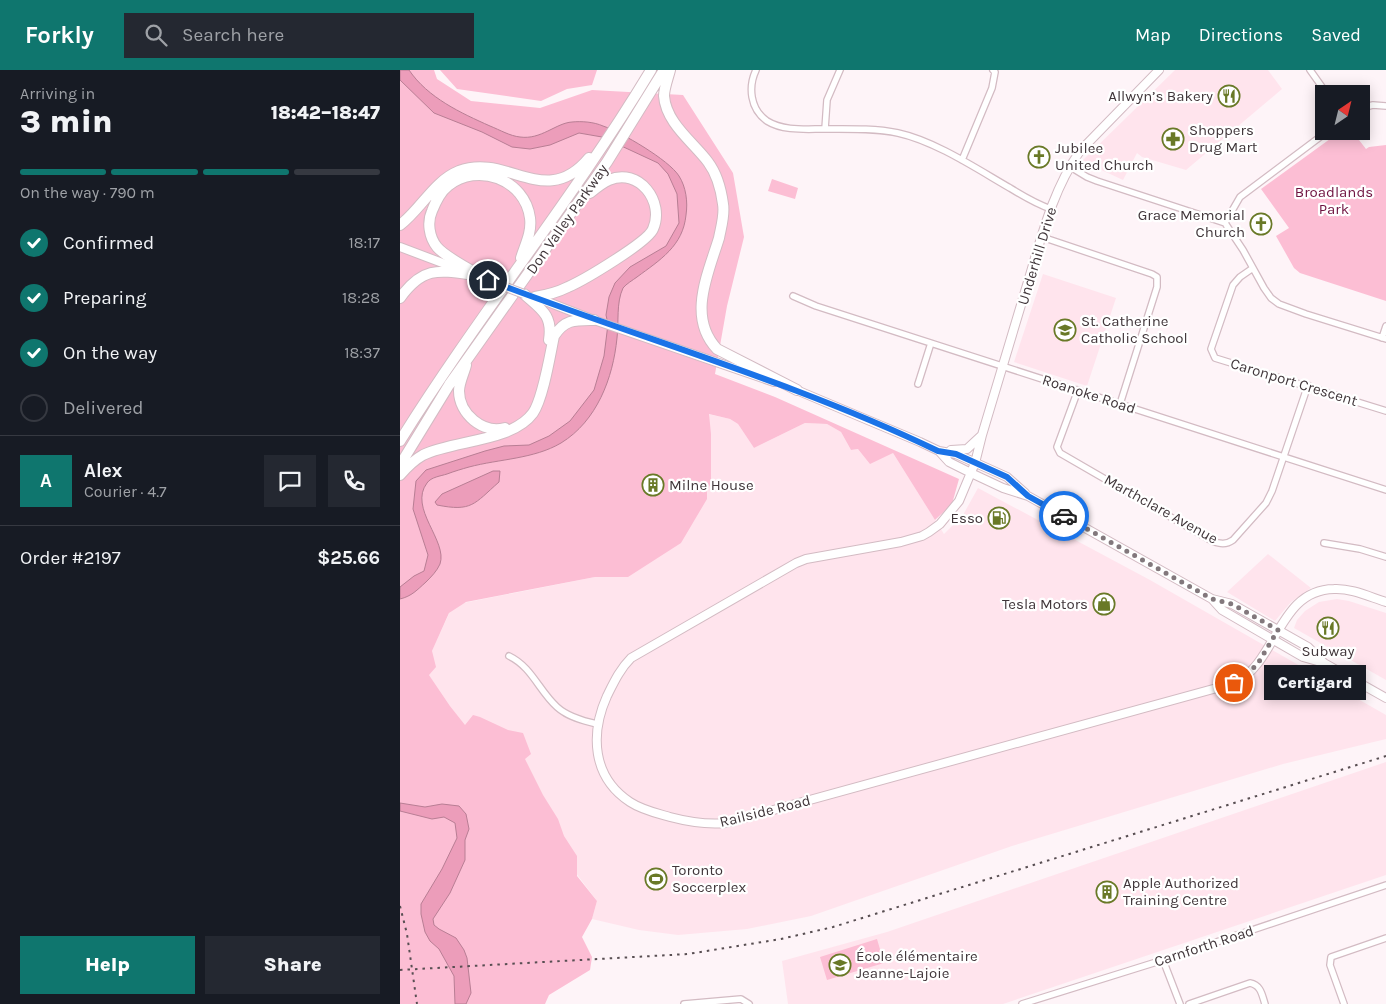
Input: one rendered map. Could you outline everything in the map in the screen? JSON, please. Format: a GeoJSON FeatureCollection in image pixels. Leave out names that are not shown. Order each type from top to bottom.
{"type":"FeatureCollection","features":[{"type":"Feature","properties":{"kind":"highway","name":"Don Valley Parkway"},"geometry":{"type":"LineString","coordinates":[[400,441],[439,380],[602,149],[651,70]]}},
{"type":"Feature","properties":{"kind":"highway","name":"Don Valley Parkway"},"geometry":{"type":"LineString","coordinates":[[400,466],[449,385],[607,162],[664,70]]}},
{"type":"Feature","properties":{"kind":"highway"},"geometry":{"type":"LineString","coordinates":[[670,70],[664,95],[667,108],[675,124],[708,162],[715,174],[724,207],[722,224],[701,296],[700,314],[704,329],[717,349],[797,390]]}},
{"type":"Feature","properties":{"kind":"highway"},"geometry":{"type":"LineString","coordinates":[[400,225],[412,215],[446,178],[458,171],[487,167],[546,181],[561,180],[575,173],[591,155],[602,149]]}},
{"type":"Feature","properties":{"kind":"highway"},"geometry":{"type":"LineString","coordinates":[[493,282],[445,254],[437,247],[429,228],[430,214],[437,198],[446,187],[468,176],[481,174],[496,177],[508,183],[519,192],[526,204],[530,217],[530,231],[518,268]]}},
{"type":"Feature","properties":{"kind":"highway"},"geometry":{"type":"LineString","coordinates":[[531,296],[550,295],[569,287],[640,244],[652,232],[657,217],[656,203],[649,191],[639,183],[622,178],[609,179],[576,206]]}},
{"type":"Feature","properties":{"kind":"highway"},"geometry":{"type":"LineString","coordinates":[[400,298],[414,281],[427,274],[446,272],[474,276]]}},
{"type":"Feature","properties":{"kind":"highway"},"geometry":{"type":"LineString","coordinates":[[468,359],[459,389],[460,401],[467,414],[477,424],[489,428],[503,429],[528,414],[535,401],[551,328],[545,312],[531,296]]}},
{"type":"Feature","properties":{"kind":"highway"},"geometry":{"type":"LineString","coordinates":[[400,475],[408,466],[425,454],[510,430],[526,422],[539,402],[554,336],[560,328],[574,320],[594,320]]}},
{"type":"Feature","properties":{"kind":"street"},"geometry":{"type":"LineString","coordinates":[[756,70],[750,88],[751,97],[764,119],[772,124],[795,128],[880,130],[918,139],[962,160],[1036,203],[1051,209]]}},
{"type":"Feature","properties":{"kind":"street"},"geometry":{"type":"LineString","coordinates":[[825,129],[827,100],[840,70]]}},
{"type":"Feature","properties":{"kind":"street"},"geometry":{"type":"LineString","coordinates":[[962,160],[992,88],[995,72],[993,70]]}},
{"type":"Feature","properties":{"kind":"street","name":"Underhill Drive"},"geometry":{"type":"LineString","coordinates":[[971,473],[1059,186],[1069,166],[1080,151],[1159,70]]}},
{"type":"Feature","properties":{"kind":"street"},"geometry":{"type":"LineString","coordinates":[[1310,70],[1321,85]]}},
{"type":"Feature","properties":{"kind":"street"},"geometry":{"type":"LineString","coordinates":[[1370,106],[1386,106]]}},
{"type":"Feature","properties":{"kind":"street"},"geometry":{"type":"LineString","coordinates":[[1225,223],[1240,197],[1316,140]]}},
{"type":"Feature","properties":{"kind":"street"},"geometry":{"type":"LineString","coordinates":[[1069,166],[1097,182],[1225,223],[1235,236],[1268,295],[1279,304],[1384,338],[1386,326]]}},
{"type":"Feature","properties":{"kind":"street"},"geometry":{"type":"LineString","coordinates":[[1042,237],[1152,274],[1157,278],[1157,286],[1120,404]]}},
{"type":"Feature","properties":{"kind":"street"},"geometry":{"type":"LineString","coordinates":[[400,247],[594,320],[797,390],[938,451],[956,454],[1007,477],[1028,496]]}},
{"type":"Feature","properties":{"kind":"street","name":"Caronport Crescent"},"geometry":{"type":"LineString","coordinates":[[1253,268],[1240,277],[1233,285],[1211,348],[1213,355],[1219,360],[1308,385],[1386,410]]}},
{"type":"Feature","properties":{"kind":"street","name":"Roanoke Road"},"geometry":{"type":"LineString","coordinates":[[793,296],[808,303],[930,343],[1386,490]]}},
{"type":"Feature","properties":{"kind":"street"},"geometry":{"type":"LineString","coordinates":[[918,384],[930,343]]}},
{"type":"Feature","properties":{"kind":"street"},"geometry":{"type":"LineString","coordinates":[[1284,456],[1308,385]]}},
{"type":"Feature","properties":{"kind":"street","name":"Marthclare Avenue"},"geometry":{"type":"LineString","coordinates":[[1078,390],[1059,440],[1058,450],[1064,456],[1094,471],[1218,543],[1228,543],[1233,540],[1266,503],[1284,456]]}},
{"type":"Feature","properties":{"kind":"street"},"geometry":{"type":"LineString","coordinates":[[938,451],[967,449],[982,435]]}},
{"type":"Feature","properties":{"kind":"street"},"geometry":{"type":"LineString","coordinates":[[938,451],[949,462],[1004,488],[1028,496],[1212,599],[1232,604],[1308,646],[1324,663]]}},
{"type":"Feature","properties":{"kind":"street","name":"Railside Road"},"geometry":{"type":"LineString","coordinates":[[971,473],[955,507],[936,527],[922,536],[900,542],[806,559],[754,586],[631,658],[624,665],[612,686],[597,724],[599,759],[609,780],[622,795],[636,806],[689,822],[713,824],[739,819],[1238,681],[1261,660],[1296,603],[1309,595],[1334,588],[1386,602]]}},
{"type":"Feature","properties":{"kind":"street"},"geometry":{"type":"LineString","coordinates":[[1324,543],[1360,549],[1386,557]]}},
{"type":"Feature","properties":{"kind":"street"},"geometry":{"type":"LineString","coordinates":[[1212,599],[1222,610],[1273,640],[1303,657],[1324,663],[1386,698]]}},
{"type":"Feature","properties":{"kind":"street"},"geometry":{"type":"LineString","coordinates":[[508,656],[525,666],[561,710],[575,718],[597,724]]}},
{"type":"Feature","properties":{"kind":"street","name":"Carnforth Road"},"geometry":{"type":"LineString","coordinates":[[1022,1004],[1163,960],[1386,885]]}},
{"type":"Feature","properties":{"kind":"street"},"geometry":{"type":"LineString","coordinates":[[1344,1004],[1330,965],[1331,957],[1386,938]]}},
{"type":"Feature","properties":{"kind":"street"},"geometry":{"type":"LineString","coordinates":[[1163,960],[1180,1004]]}},
{"type":"Feature","properties":{"kind":"street"},"geometry":{"type":"LineString","coordinates":[[1189,1004],[1250,983],[1256,984],[1260,989],[1265,1004]]}},
{"type":"Feature","properties":{"kind":"street"},"geometry":{"type":"LineString","coordinates":[[684,1004],[741,999],[749,1004]]}},
{"type":"Feature","properties":{"kind":"shaded area"},"geometry":{"type":"Polygon","coordinates":[[[400,70],[409,70],[426,89],[446,104],[468,116],[512,135],[520,137],[535,136],[560,125],[576,122],[592,123],[611,129],[644,147],[674,170],[683,185],[687,205],[684,226],[675,244],[662,258],[623,288],[619,300],[615,353],[607,383],[593,411],[574,434],[551,448],[528,456],[480,464],[434,478],[427,483],[422,493],[422,503],[439,545],[440,564],[432,576],[417,590],[400,599],[400,587],[424,571],[428,555],[413,509],[416,481],[426,470],[485,451],[504,446],[529,445],[549,436],[570,421],[594,390],[604,356],[608,324],[606,315],[609,297],[615,283],[630,267],[666,246],[679,223],[677,194],[668,174],[658,163],[602,137],[579,133],[550,145],[530,149],[512,147],[482,132],[434,113],[400,80],[400,70]]]}},
{"type":"Feature","properties":{"kind":"shaded area"},"geometry":{"type":"Polygon","coordinates":[[[1175,70],[1268,70],[1282,89],[1186,170],[1142,157],[1137,153],[1123,180],[1082,161],[1175,70]]]}},
{"type":"Feature","properties":{"kind":"shaded area","name":"St. Catherine Catholic School"},"geometry":{"type":"Polygon","coordinates":[[[1043,274],[1116,298],[1087,386],[1014,362],[1043,274]]]}},
{"type":"Feature","properties":{"kind":"shaded area"},"geometry":{"type":"Polygon","coordinates":[[[708,414],[730,419],[738,424],[754,448],[805,423],[827,424],[841,432],[851,450],[893,453],[944,534],[963,515],[978,488],[1150,580],[1386,715],[1386,739],[1283,764],[1012,846],[811,916],[747,929],[678,935],[639,930],[592,919],[597,901],[450,706],[424,668],[453,605],[595,577],[628,577],[706,425],[708,414]]]}},
{"type":"Feature","properties":{"kind":"shaded area"},"geometry":{"type":"Polygon","coordinates":[[[493,471],[500,471],[499,482],[478,501],[465,507],[437,505],[435,502],[442,494],[493,471]]]}},
{"type":"Feature","properties":{"kind":"shaded area"},"geometry":{"type":"Polygon","coordinates":[[[1268,554],[1311,588],[1291,602],[1275,621],[1227,592],[1268,554]]]}},
{"type":"Feature","properties":{"kind":"shaded area"},"geometry":{"type":"Polygon","coordinates":[[[1337,599],[1386,613],[1386,680],[1294,628],[1297,620],[1305,611],[1319,602],[1337,599]]]}},
{"type":"Feature","properties":{"kind":"shaded area"},"geometry":{"type":"Polygon","coordinates":[[[1386,762],[1386,875],[1003,1004],[788,1004],[782,961],[887,932],[1386,762]]]}},
{"type":"Feature","properties":{"kind":"shaded area"},"geometry":{"type":"Polygon","coordinates":[[[400,803],[425,807],[442,804],[459,806],[466,814],[469,829],[465,840],[465,860],[450,893],[433,919],[434,925],[456,938],[464,950],[467,958],[471,993],[466,1004],[455,1004],[454,976],[439,949],[430,941],[425,932],[421,914],[421,904],[442,869],[457,838],[455,823],[444,817],[432,819],[400,811],[400,803]]]}},
{"type":"Feature","properties":{"kind":"green space"},"geometry":{"type":"Polygon","coordinates":[[[400,70],[434,70],[437,79],[471,101],[540,108],[592,90],[683,95],[733,173],[744,237],[727,306],[715,374],[775,397],[959,479],[952,504],[935,520],[893,453],[870,464],[858,449],[851,450],[841,432],[827,424],[805,423],[754,448],[738,424],[730,419],[709,414],[711,483],[707,491],[707,499],[681,543],[628,577],[595,577],[466,602],[449,613],[432,651],[436,667],[429,675],[465,725],[473,715],[508,730],[523,733],[531,754],[525,759],[543,795],[558,819],[564,836],[577,856],[577,876],[597,901],[592,919],[582,937],[592,957],[590,970],[549,995],[545,1004],[400,1004],[400,70]]]}},
{"type":"Feature","properties":{"kind":"green space"},"geometry":{"type":"Polygon","coordinates":[[[440,70],[597,70],[592,85],[567,89],[541,101],[457,89],[440,70]]]}},
{"type":"Feature","properties":{"kind":"green space","name":"Broadlands Park"},"geometry":{"type":"Polygon","coordinates":[[[1329,140],[1359,140],[1366,149],[1386,145],[1386,301],[1300,273],[1294,268],[1276,236],[1289,228],[1261,189],[1329,140]]]}},
{"type":"Feature","properties":{"kind":"green space"},"geometry":{"type":"Polygon","coordinates":[[[772,179],[798,188],[795,199],[768,191],[772,179]]]}},
{"type":"Feature","properties":{"kind":"green space"},"geometry":{"type":"Polygon","coordinates":[[[877,939],[884,963],[827,980],[820,957],[877,939]]]}},
{"type":"Feature","properties":{"kind":"railway"},"geometry":{"type":"LineString","coordinates":[[400,970],[688,954],[781,939],[833,927],[1386,756]]}},
{"type":"Feature","properties":{"kind":"railway"},"geometry":{"type":"LineString","coordinates":[[400,906],[407,934],[417,1004]]}},
{"type":"Feature","properties":{"kind":"way so far"},"geometry":{"type":"LineString","coordinates":[[1064,516],[1212,599],[1232,604],[1278,630],[1257,665],[1234,683]]}},
{"type":"Feature","properties":{"kind":"place","name":"Allwyn’s Bakery"},"geometry":{"type":"Point","coordinates":[1229,96]}},
{"type":"Feature","properties":{"kind":"place","name":"Shoppers Drug Mart"},"geometry":{"type":"Point","coordinates":[1173,139]}},
{"type":"Feature","properties":{"kind":"place","name":"Jubilee United Church"},"geometry":{"type":"Point","coordinates":[1039,157]}},
{"type":"Feature","properties":{"kind":"place","name":"Grace Memorial Church"},"geometry":{"type":"Point","coordinates":[1261,224]}},
{"type":"Feature","properties":{"kind":"place","name":"St. Catherine Catholic School"},"geometry":{"type":"Point","coordinates":[1065,330]}},
{"type":"Feature","properties":{"kind":"place","name":"Milne House"},"geometry":{"type":"Point","coordinates":[653,485]}},
{"type":"Feature","properties":{"kind":"place","name":"Esso"},"geometry":{"type":"Point","coordinates":[999,518]}},
{"type":"Feature","properties":{"kind":"place","name":"Tesla Motors"},"geometry":{"type":"Point","coordinates":[1104,604]}},
{"type":"Feature","properties":{"kind":"place","name":"Subway"},"geometry":{"type":"Point","coordinates":[1328,628]}},
{"type":"Feature","properties":{"kind":"place","name":"Certigard"},"geometry":{"type":"Point","coordinates":[1234,683]}},
{"type":"Feature","properties":{"kind":"place","name":"Toronto Soccerplex"},"geometry":{"type":"Point","coordinates":[656,879]}},
{"type":"Feature","properties":{"kind":"place","name":"Apple Authorized Training Centre"},"geometry":{"type":"Point","coordinates":[1107,892]}},
{"type":"Feature","properties":{"kind":"place","name":"École élémentaire Jeanne-Lajoie"},"geometry":{"type":"Point","coordinates":[840,965]}},
{"type":"Feature","properties":{"kind":"route"},"geometry":{"type":"LineString","coordinates":[[488,280],[594,320],[797,390],[938,451],[956,454],[1007,477],[1028,496],[1064,516]]}}]}
